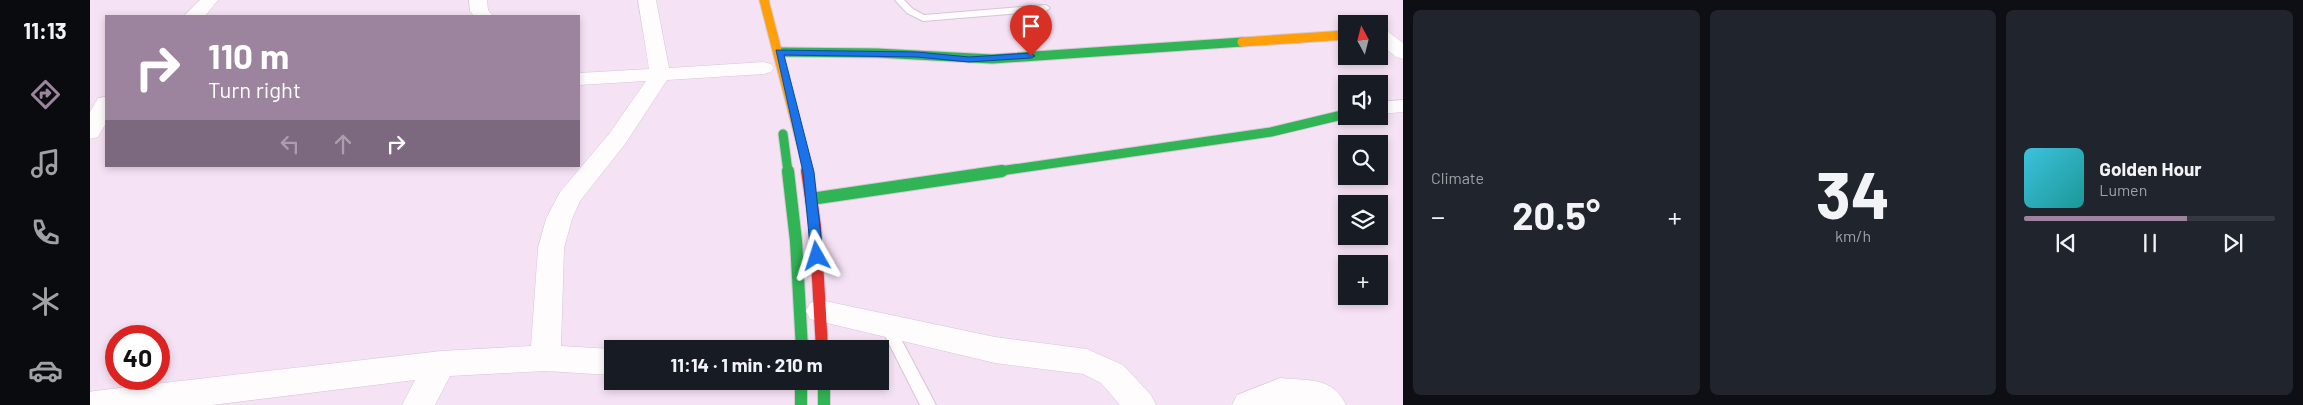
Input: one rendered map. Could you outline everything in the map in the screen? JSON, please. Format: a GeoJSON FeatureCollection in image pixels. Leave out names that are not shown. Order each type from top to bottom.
{"type":"FeatureCollection","features":[{"type":"Feature","properties":{"kind":"street"},"geometry":{"type":"LineString","coordinates":[[194,15],[202,10],[209,0]]}},
{"type":"Feature","properties":{"kind":"street"},"geometry":{"type":"LineString","coordinates":[[478,0],[479,11],[483,15]]}},
{"type":"Feature","properties":{"kind":"street"},"geometry":{"type":"LineString","coordinates":[[545,358],[551,248],[559,219],[569,198],[616,138],[660,75],[647,0]]}},
{"type":"Feature","properties":{"kind":"street"},"geometry":{"type":"LineString","coordinates":[[764,0],[779,52],[808,172],[822,340]]}},
{"type":"Feature","properties":{"kind":"street"},"geometry":{"type":"LineString","coordinates":[[1388,33],[1403,32]]}},
{"type":"Feature","properties":{"kind":"street"},"geometry":{"type":"LineString","coordinates":[[779,52],[917,54],[977,59],[1338,36]]}},
{"type":"Feature","properties":{"kind":"street"},"geometry":{"type":"LineString","coordinates":[[1388,41],[1403,52]]}},
{"type":"Feature","properties":{"kind":"street"},"geometry":{"type":"LineString","coordinates":[[580,79],[660,75],[764,66]]}},
{"type":"Feature","properties":{"kind":"street"},"geometry":{"type":"LineString","coordinates":[[91,129],[105,105]]}},
{"type":"Feature","properties":{"kind":"street"},"geometry":{"type":"LineString","coordinates":[[1388,107],[1403,106]]}},
{"type":"Feature","properties":{"kind":"street"},"geometry":{"type":"LineString","coordinates":[[811,199],[1271,132],[1338,116]]}},
{"type":"Feature","properties":{"kind":"street"},"geometry":{"type":"LineString","coordinates":[[780,118],[793,207],[802,313],[802,340]]}},
{"type":"Feature","properties":{"kind":"street"},"geometry":{"type":"LineString","coordinates":[[820,311],[995,350],[1087,362],[1112,374],[1140,405]]}},
{"type":"Feature","properties":{"kind":"street"},"geometry":{"type":"LineString","coordinates":[[94,405],[174,400],[442,364],[545,358],[604,362]]}},
{"type":"Feature","properties":{"kind":"street"},"geometry":{"type":"LineString","coordinates":[[418,405],[442,364]]}},
{"type":"Feature","properties":{"kind":"street"},"geometry":{"type":"LineString","coordinates":[[800,405],[801,390]]}},
{"type":"Feature","properties":{"kind":"street"},"geometry":{"type":"LineString","coordinates":[[824,390],[824,405]]}},
{"type":"Feature","properties":{"kind":"street"},"geometry":{"type":"LineString","coordinates":[[1248,405],[1280,392],[1321,396],[1330,405]]}},
{"type":"Feature","properties":{"kind":"lane"},"geometry":{"type":"LineString","coordinates":[[899,0],[910,11],[923,18],[1046,8]]}},
{"type":"Feature","properties":{"kind":"lane"},"geometry":{"type":"LineString","coordinates":[[887,326],[928,405]]}},
{"type":"Feature","properties":{"kind":"shaded area"},"geometry":{"type":"Polygon","coordinates":[[[90,0],[1403,0],[1403,405],[90,405],[90,0]]]}},
{"type":"Feature","properties":{"kind":"traffic: fast"},"geometry":{"type":"LineString","coordinates":[[779,52],[877,53],[992,59],[1242,42]]}},
{"type":"Feature","properties":{"kind":"traffic: fast"},"geometry":{"type":"LineString","coordinates":[[811,199],[1271,132],[1338,116]]}},
{"type":"Feature","properties":{"kind":"traffic: fast"},"geometry":{"type":"LineString","coordinates":[[783,134],[796,241],[802,340]]}},
{"type":"Feature","properties":{"kind":"traffic: fast"},"geometry":{"type":"LineString","coordinates":[[801,390],[801,405]]}},
{"type":"Feature","properties":{"kind":"traffic: fast"},"geometry":{"type":"LineString","coordinates":[[824,390],[824,405]]}},
{"type":"Feature","properties":{"kind":"traffic: slow"},"geometry":{"type":"LineString","coordinates":[[764,0],[804,155]]}},
{"type":"Feature","properties":{"kind":"traffic: slow"},"geometry":{"type":"LineString","coordinates":[[1242,42],[1338,36]]}},
{"type":"Feature","properties":{"kind":"traffic: jam"},"geometry":{"type":"LineString","coordinates":[[804,155],[813,202],[822,340]]}},
{"type":"Feature","properties":{"kind":"route"},"geometry":{"type":"LineString","coordinates":[[817,256],[808,172],[779,52],[917,54],[969,59],[1031,56]]}}]}
